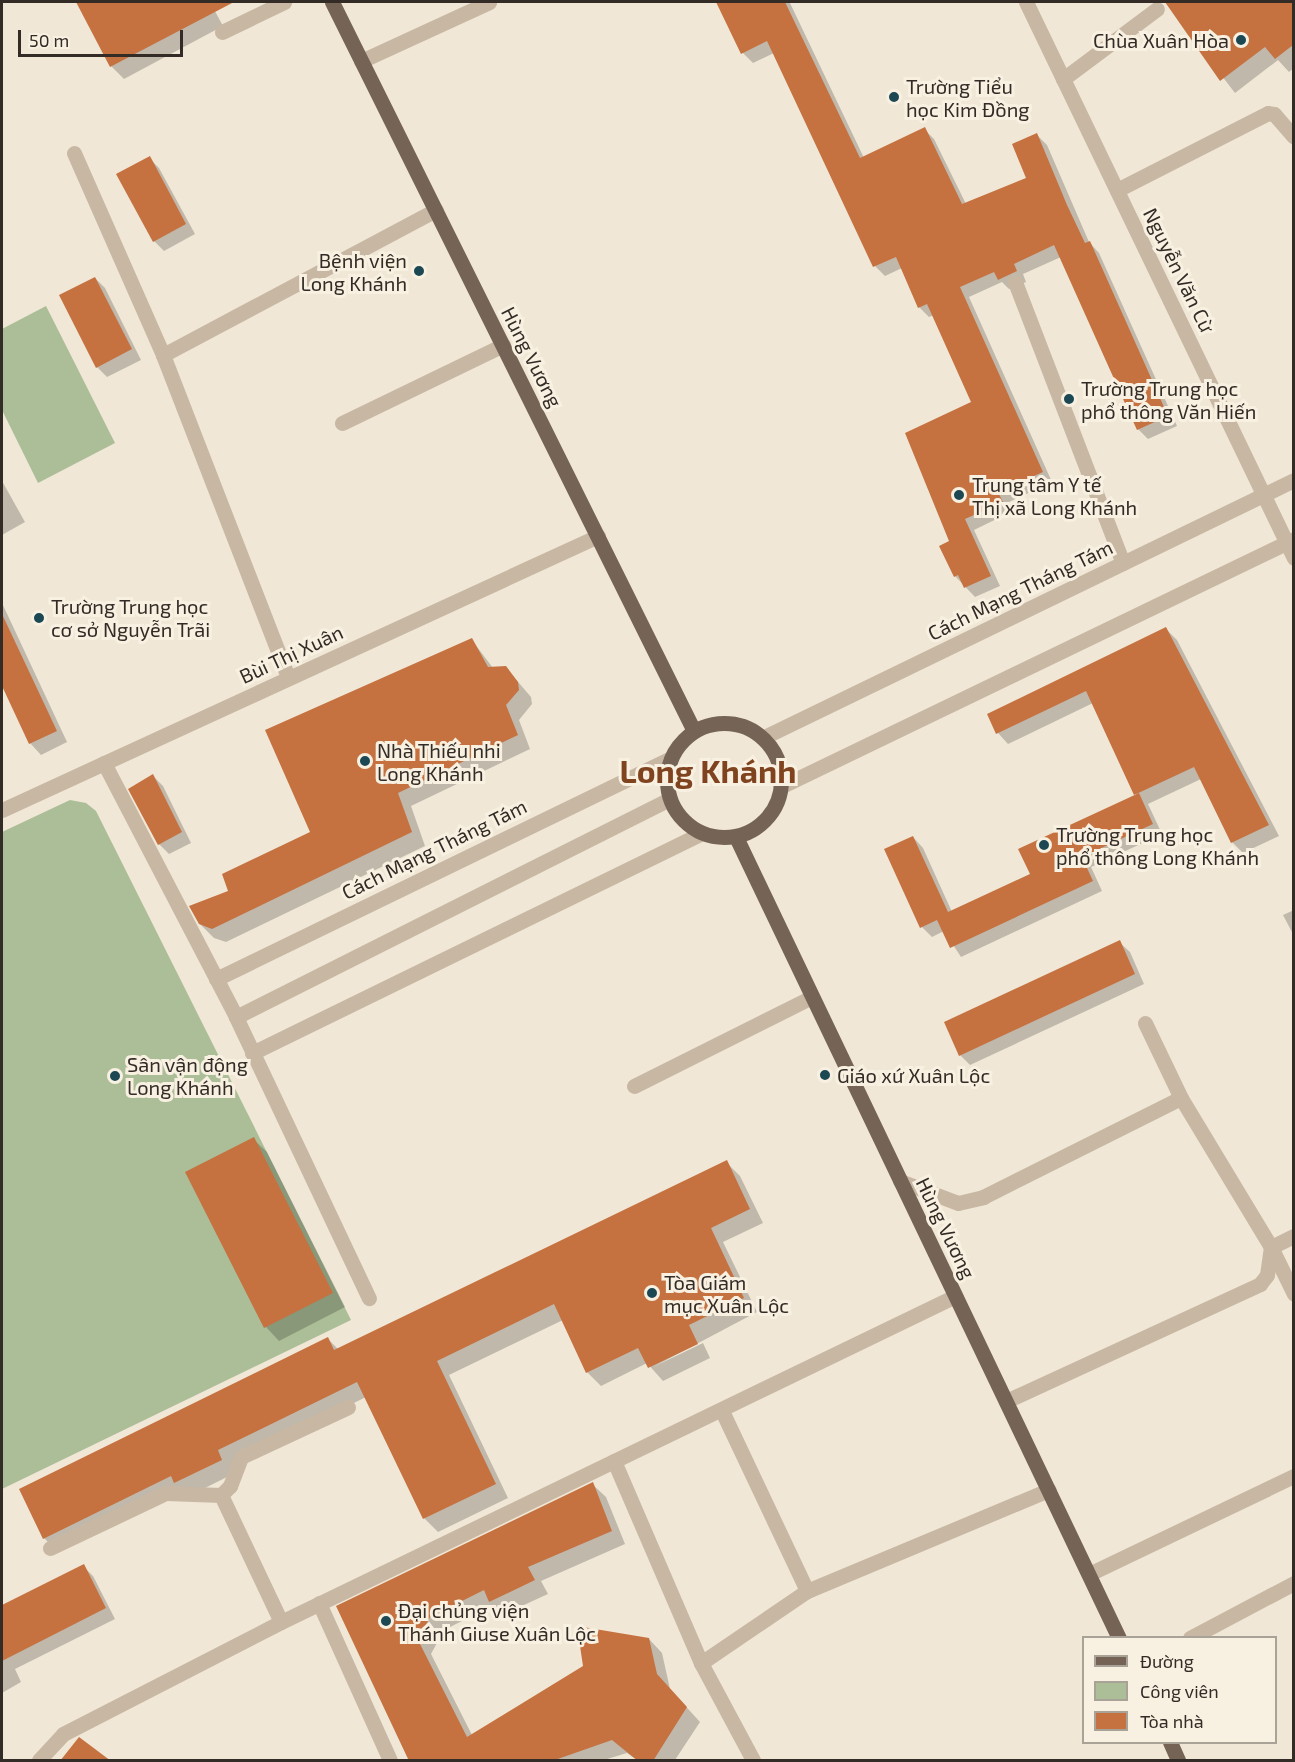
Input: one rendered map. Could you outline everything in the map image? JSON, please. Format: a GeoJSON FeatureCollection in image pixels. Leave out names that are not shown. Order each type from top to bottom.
{"type":"FeatureCollection","features":[{"type":"Feature","properties":{"kind":"main road","name":"Hùng Vương"},"geometry":{"type":"LineString","coordinates":[[332,2],[694,731]]}},
{"type":"Feature","properties":{"kind":"main road"},"geometry":{"type":"LineString","coordinates":[[717,722],[742,724],[764,737],[779,760],[782,786],[774,809],[758,827],[736,837],[702,834],[688,825],[669,799],[666,785],[670,758],[694,731],[717,722]]}},
{"type":"Feature","properties":{"kind":"main road","name":"Hùng Vương"},"geometry":{"type":"LineString","coordinates":[[736,837],[1118,1636]]}},
{"type":"Feature","properties":{"kind":"main road"},"geometry":{"type":"LineString","coordinates":[[1170,1744],[1178,1761]]}},
{"type":"Feature","properties":{"kind":"street"},"geometry":{"type":"LineString","coordinates":[[222,32],[284,2]]}},
{"type":"Feature","properties":{"kind":"street"},"geometry":{"type":"LineString","coordinates":[[361,62],[489,2]]}},
{"type":"Feature","properties":{"kind":"street","name":"Nguyễn Văn Cừ"},"geometry":{"type":"LineString","coordinates":[[1026,2],[1264,494],[1290,541],[1293,558]]}},
{"type":"Feature","properties":{"kind":"street"},"geometry":{"type":"LineString","coordinates":[[1063,79],[1157,9]]}},
{"type":"Feature","properties":{"kind":"street"},"geometry":{"type":"LineString","coordinates":[[1117,190],[1268,113],[1274,114],[1293,137]]}},
{"type":"Feature","properties":{"kind":"street"},"geometry":{"type":"LineString","coordinates":[[74,153],[163,355],[288,678]]}},
{"type":"Feature","properties":{"kind":"street"},"geometry":{"type":"LineString","coordinates":[[163,355],[436,210]]}},
{"type":"Feature","properties":{"kind":"street"},"geometry":{"type":"LineString","coordinates":[[1015,282],[1123,563]]}},
{"type":"Feature","properties":{"kind":"street"},"geometry":{"type":"LineString","coordinates":[[342,423],[503,345]]}},
{"type":"Feature","properties":{"kind":"street","name":"Cách Mạng Tháng Tám"},"geometry":{"type":"LineString","coordinates":[[764,737],[1293,480]]}},
{"type":"Feature","properties":{"kind":"street","name":"Bùi Thị Xuân"},"geometry":{"type":"LineString","coordinates":[[2,810],[598,536]]}},
{"type":"Feature","properties":{"kind":"street"},"geometry":{"type":"LineString","coordinates":[[782,786],[1290,541]]}},
{"type":"Feature","properties":{"kind":"street","name":"Cách Mạng Tháng Tám"},"geometry":{"type":"LineString","coordinates":[[216,979],[670,758]]}},
{"type":"Feature","properties":{"kind":"street"},"geometry":{"type":"LineString","coordinates":[[104,763],[236,1017],[369,1298]]}},
{"type":"Feature","properties":{"kind":"street"},"geometry":{"type":"LineString","coordinates":[[236,1017],[669,799]]}},
{"type":"Feature","properties":{"kind":"street"},"geometry":{"type":"LineString","coordinates":[[252,1053],[702,834]]}},
{"type":"Feature","properties":{"kind":"street"},"geometry":{"type":"LineString","coordinates":[[634,1086],[812,997]]}},
{"type":"Feature","properties":{"kind":"street"},"geometry":{"type":"LineString","coordinates":[[1145,1023],[1181,1098],[1271,1246],[1293,1294]]}},
{"type":"Feature","properties":{"kind":"street"},"geometry":{"type":"LineString","coordinates":[[900,1181],[958,1203],[983,1197],[1181,1098]]}},
{"type":"Feature","properties":{"kind":"street"},"geometry":{"type":"LineString","coordinates":[[1271,1246],[1293,1236]]}},
{"type":"Feature","properties":{"kind":"street"},"geometry":{"type":"LineString","coordinates":[[1006,1401],[1260,1284],[1267,1275],[1271,1246]]}},
{"type":"Feature","properties":{"kind":"street"},"geometry":{"type":"LineString","coordinates":[[39,1761],[63,1734],[281,1622],[614,1461],[722,1412],[956,1296]]}},
{"type":"Feature","properties":{"kind":"street"},"geometry":{"type":"LineString","coordinates":[[50,1548],[166,1493],[221,1495],[230,1486],[241,1457],[348,1407]]}},
{"type":"Feature","properties":{"kind":"street"},"geometry":{"type":"LineString","coordinates":[[722,1412],[807,1591]]}},
{"type":"Feature","properties":{"kind":"street"},"geometry":{"type":"LineString","coordinates":[[614,1461],[700,1663],[753,1761]]}},
{"type":"Feature","properties":{"kind":"street"},"geometry":{"type":"LineString","coordinates":[[1089,1574],[1293,1476]]}},
{"type":"Feature","properties":{"kind":"street"},"geometry":{"type":"LineString","coordinates":[[700,1663],[807,1591],[1049,1490]]}},
{"type":"Feature","properties":{"kind":"street"},"geometry":{"type":"LineString","coordinates":[[221,1495],[281,1622]]}},
{"type":"Feature","properties":{"kind":"street"},"geometry":{"type":"LineString","coordinates":[[1194,1636],[1293,1583]]}},
{"type":"Feature","properties":{"kind":"street"},"geometry":{"type":"LineString","coordinates":[[319,1603],[390,1761]]}},
{"type":"Feature","properties":{"kind":"green space"},"geometry":{"type":"Polygon","coordinates":[[[46,306],[115,443],[38,483],[2,410],[2,329],[46,306]]]}},
{"type":"Feature","properties":{"kind":"green space","name":"Sân vận động Long Khánh"},"geometry":{"type":"Polygon","coordinates":[[[70,800],[86,803],[96,811],[351,1320],[2,1489],[2,832],[70,800]]]}},
{"type":"Feature","properties":{"kind":"building"},"geometry":{"type":"Polygon","coordinates":[[[76,2],[234,2],[110,67],[76,2]]]}},
{"type":"Feature","properties":{"kind":"building"},"geometry":{"type":"Polygon","coordinates":[[[716,2],[785,2],[860,158],[925,127],[962,204],[1026,178],[1012,144],[1037,133],[1085,243],[1090,241],[1168,416],[1137,430],[1054,245],[1014,264],[1017,271],[998,280],[994,272],[960,287],[1043,472],[998,492],[1003,502],[965,519],[991,576],[964,588],[958,575],[954,577],[939,546],[949,541],[905,433],[971,402],[927,304],[918,308],[896,257],[873,267],[767,41],[741,54],[716,2]]]}},
{"type":"Feature","properties":{"kind":"building","name":"Chùa Xuân Hòa"},"geometry":{"type":"Polygon","coordinates":[[[1165,2],[1293,2],[1293,45],[1275,59],[1265,47],[1220,81],[1165,2]]]}},
{"type":"Feature","properties":{"kind":"building"},"geometry":{"type":"Polygon","coordinates":[[[150,156],[186,224],[153,242],[116,174],[150,156]]]}},
{"type":"Feature","properties":{"kind":"building"},"geometry":{"type":"Polygon","coordinates":[[[95,277],[132,349],[96,368],[59,295],[95,277]]]}},
{"type":"Feature","properties":{"kind":"building"},"geometry":{"type":"Polygon","coordinates":[[[2,614],[57,731],[29,744],[2,686],[2,614]]]}},
{"type":"Feature","properties":{"kind":"building"},"geometry":{"type":"Polygon","coordinates":[[[1166,627],[1269,825],[1231,843],[1194,767],[1134,795],[1086,691],[996,734],[987,714],[1166,627]]]}},
{"type":"Feature","properties":{"kind":"building"},"geometry":{"type":"Polygon","coordinates":[[[472,638],[488,667],[506,666],[518,682],[519,690],[506,705],[518,735],[398,793],[412,832],[212,929],[199,924],[189,906],[228,891],[222,874],[310,832],[265,730],[472,638]]]}},
{"type":"Feature","properties":{"kind":"building"},"geometry":{"type":"Polygon","coordinates":[[[153,774],[182,832],[158,845],[128,789],[153,774]]]}},
{"type":"Feature","properties":{"kind":"building","name":"Trường Trung học phổ thông Long Khánh"},"geometry":{"type":"Polygon","coordinates":[[[1139,793],[1153,824],[1082,857],[1093,881],[950,948],[937,920],[920,928],[884,849],[913,836],[948,912],[1030,874],[1018,849],[1139,793]]]}},
{"type":"Feature","properties":{"kind":"building"},"geometry":{"type":"Polygon","coordinates":[[[1120,940],[1135,974],[959,1056],[944,1022],[1120,940]]]}},
{"type":"Feature","properties":{"kind":"building"},"geometry":{"type":"Polygon","coordinates":[[[254,1137],[333,1293],[264,1328],[185,1172],[254,1137]]]}},
{"type":"Feature","properties":{"kind":"building"},"geometry":{"type":"Polygon","coordinates":[[[727,1160],[750,1209],[711,1228],[744,1298],[689,1325],[698,1344],[648,1368],[638,1348],[586,1373],[554,1304],[437,1361],[496,1484],[423,1519],[357,1382],[218,1450],[222,1460],[174,1483],[171,1476],[43,1539],[19,1489],[328,1337],[334,1350],[727,1160]]]}},
{"type":"Feature","properties":{"kind":"building","name":"Đại chủng viện Thánh Giuse Xuân Lộc"},"geometry":{"type":"Polygon","coordinates":[[[593,1482],[612,1531],[528,1567],[535,1580],[489,1602],[484,1590],[430,1617],[418,1640],[467,1737],[583,1666],[577,1626],[649,1638],[657,1674],[687,1707],[653,1761],[638,1761],[612,1740],[552,1761],[409,1761],[336,1606],[593,1482]]]}},
{"type":"Feature","properties":{"kind":"building"},"geometry":{"type":"Polygon","coordinates":[[[84,1564],[106,1608],[2,1661],[2,1605],[84,1564]]]}},
{"type":"Feature","properties":{"kind":"building"},"geometry":{"type":"Polygon","coordinates":[[[79,1737],[111,1761],[60,1761],[79,1737]]]}},
{"type":"Feature","properties":{"kind":"place","name":"Chùa Xuân Hòa"},"geometry":{"type":"Point","coordinates":[1241,40]}},
{"type":"Feature","properties":{"kind":"place","name":"Trường Tiểu học Kim Đồng"},"geometry":{"type":"Point","coordinates":[894,97]}},
{"type":"Feature","properties":{"kind":"place","name":"Bệnh viện Long Khánh"},"geometry":{"type":"Point","coordinates":[419,271]}},
{"type":"Feature","properties":{"kind":"place","name":"Trường Trung học phổ thông Văn Hiến"},"geometry":{"type":"Point","coordinates":[1069,399]}},
{"type":"Feature","properties":{"kind":"place","name":"Trung tâm Y tế Thị xã Long Khánh"},"geometry":{"type":"Point","coordinates":[959,495]}},
{"type":"Feature","properties":{"kind":"place","name":"Trường Trung học cơ sở Nguyễn Trãi"},"geometry":{"type":"Point","coordinates":[39,618]}},
{"type":"Feature","properties":{"kind":"place","name":"Nhà Thiếu nhi Long Khánh"},"geometry":{"type":"Point","coordinates":[365,761]}},
{"type":"Feature","properties":{"kind":"place","name":"Trường Trung học phổ thông Long Khánh"},"geometry":{"type":"Point","coordinates":[1044,845]}},
{"type":"Feature","properties":{"kind":"place","name":"Giáo xứ Xuân Lộc"},"geometry":{"type":"Point","coordinates":[825,1075]}},
{"type":"Feature","properties":{"kind":"place","name":"Sân vận động Long Khánh"},"geometry":{"type":"Point","coordinates":[115,1076]}},
{"type":"Feature","properties":{"kind":"place","name":"Tòa Giám mục Xuân Lộc"},"geometry":{"type":"Point","coordinates":[652,1293]}},
{"type":"Feature","properties":{"kind":"place","name":"Đại chủng viện Thánh Giuse Xuân Lộc"},"geometry":{"type":"Point","coordinates":[386,1621]}},
{"type":"Feature","properties":{"kind":"district","name":"Long Khánh"},"geometry":{"type":"Point","coordinates":[708,770]}}]}
